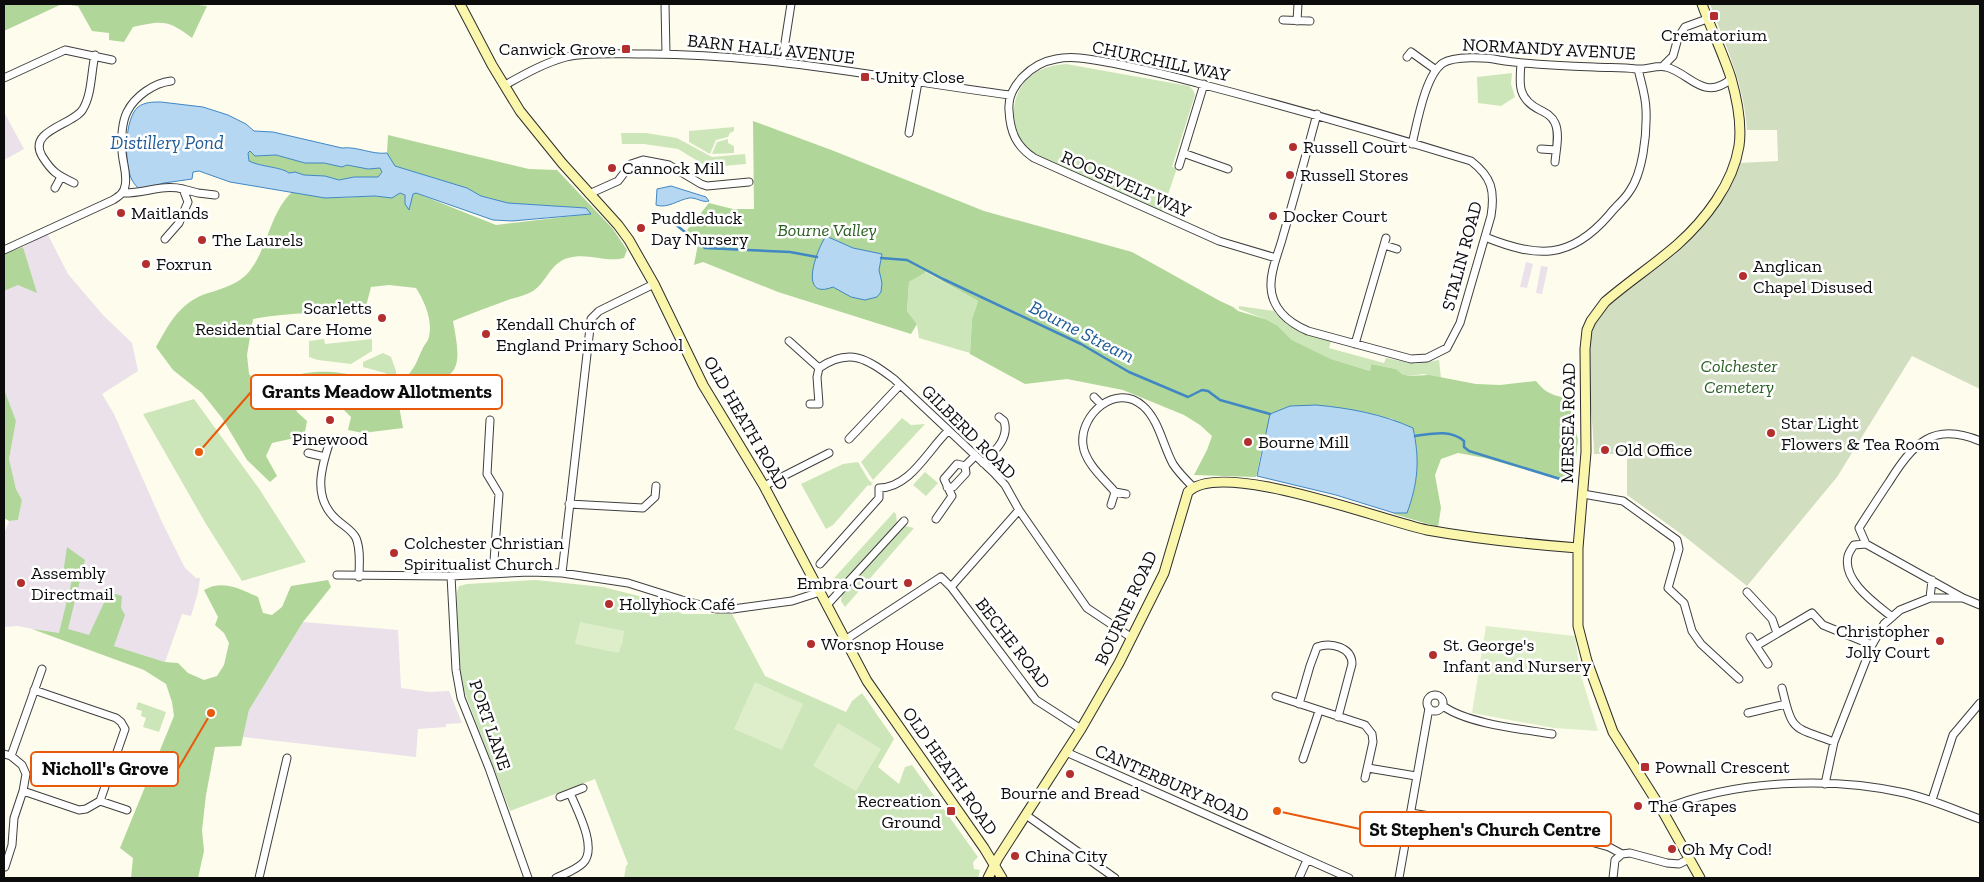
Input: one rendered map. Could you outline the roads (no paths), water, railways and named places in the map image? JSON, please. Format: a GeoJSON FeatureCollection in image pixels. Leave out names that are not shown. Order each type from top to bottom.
{"type":"FeatureCollection","features":[{"type":"Feature","properties":{"kind":"street","name":"OLD HEATH ROAD"},"geometry":{"type":"LineString","coordinates":[[460,4],[492,65],[520,110],[629,240],[654,284],[703,385],[764,486],[868,681],[979,841],[1002,878]]}},
{"type":"Feature","properties":{"kind":"street"},"geometry":{"type":"LineString","coordinates":[[665,4],[666,54]]}},
{"type":"Feature","properties":{"kind":"street"},"geometry":{"type":"LineString","coordinates":[[782,62],[791,4]]}},
{"type":"Feature","properties":{"kind":"street"},"geometry":{"type":"LineString","coordinates":[[1297,21],[1298,4]]}},
{"type":"Feature","properties":{"kind":"street","name":"MERSEA ROAD"},"geometry":{"type":"LineString","coordinates":[[1700,878],[1662,810],[1613,732],[1587,661],[1578,626],[1578,548],[1586,452],[1585,350],[1587,330],[1597,311],[1606,302],[1676,246],[1698,224],[1724,186],[1734,164],[1739,146],[1738,109],[1731,79],[1702,4]]}},
{"type":"Feature","properties":{"kind":"street"},"geometry":{"type":"LineString","coordinates":[[1707,19],[1685,27],[1678,38],[1673,56],[1663,66],[1673,69],[1694,84],[1709,87],[1722,86],[1731,79]]}},
{"type":"Feature","properties":{"kind":"street"},"geometry":{"type":"LineString","coordinates":[[1284,20],[1310,21]]}},
{"type":"Feature","properties":{"kind":"street"},"geometry":{"type":"LineString","coordinates":[[4,78],[65,50],[112,60]]}},
{"type":"Feature","properties":{"kind":"street"},"geometry":{"type":"LineString","coordinates":[[1411,51],[1436,70],[1426,92],[1412,144]]}},
{"type":"Feature","properties":{"kind":"street","name":"BARN HALL AVENUE"},"geometry":{"type":"LineString","coordinates":[[505,86],[536,68],[568,56],[700,54],[782,62],[1010,95]]}},
{"type":"Feature","properties":{"kind":"street"},"geometry":{"type":"LineString","coordinates":[[74,183],[61,177],[48,166],[39,150],[39,142],[45,135],[78,116],[83,110],[87,99],[95,56]]}},
{"type":"Feature","properties":{"kind":"street","name":"NORMANDY AVENUE"},"geometry":{"type":"LineString","coordinates":[[1436,70],[1443,63],[1462,58],[1493,59],[1521,64],[1596,68],[1624,66],[1638,69],[1663,66]]}},
{"type":"Feature","properties":{"kind":"street","name":"CHURCHILL WAY"},"geometry":{"type":"LineString","coordinates":[[1010,95],[1024,76],[1042,64],[1055,59],[1095,60],[1154,71],[1317,114]]}},
{"type":"Feature","properties":{"kind":"street"},"geometry":{"type":"LineString","coordinates":[[1521,64],[1519,84],[1521,90],[1529,103],[1549,114],[1555,123],[1558,135],[1555,162]]}},
{"type":"Feature","properties":{"kind":"street"},"geometry":{"type":"LineString","coordinates":[[1485,236],[1518,247],[1539,251],[1554,251],[1568,248],[1585,239],[1602,224],[1629,192],[1640,169],[1646,130],[1646,109],[1638,69]]}},
{"type":"Feature","properties":{"kind":"street"},"geometry":{"type":"LineString","coordinates":[[4,250],[113,200],[122,193],[126,185],[122,139],[127,112],[154,85],[171,81]]}},
{"type":"Feature","properties":{"kind":"street"},"geometry":{"type":"LineString","coordinates":[[909,133],[918,82]]}},
{"type":"Feature","properties":{"kind":"street"},"geometry":{"type":"LineString","coordinates":[[1179,166],[1204,84]]}},
{"type":"Feature","properties":{"kind":"street","name":"ROOSEVELT WAY"},"geometry":{"type":"LineString","coordinates":[[1010,95],[1009,110],[1012,132],[1022,150],[1034,158],[1219,241],[1276,258]]}},
{"type":"Feature","properties":{"kind":"street","name":"STALIN ROAD"},"geometry":{"type":"LineString","coordinates":[[1317,114],[1471,161],[1481,169],[1492,188],[1493,200],[1485,236],[1460,323],[1447,348],[1427,358],[1411,359],[1296,326],[1278,310],[1271,288],[1276,258],[1317,114]]}},
{"type":"Feature","properties":{"kind":"street"},"geometry":{"type":"LineString","coordinates":[[1541,149],[1556,150]]}},
{"type":"Feature","properties":{"kind":"street"},"geometry":{"type":"LineString","coordinates":[[1183,153],[1228,169]]}},
{"type":"Feature","properties":{"kind":"street"},"geometry":{"type":"LineString","coordinates":[[589,194],[618,181],[631,164],[643,160],[669,165],[707,186],[749,182]]}},
{"type":"Feature","properties":{"kind":"street"},"geometry":{"type":"LineString","coordinates":[[55,188],[61,177]]}},
{"type":"Feature","properties":{"kind":"street"},"geometry":{"type":"LineString","coordinates":[[122,193],[137,194],[171,186],[215,195]]}},
{"type":"Feature","properties":{"kind":"street"},"geometry":{"type":"LineString","coordinates":[[165,239],[179,223],[188,202],[183,188]]}},
{"type":"Feature","properties":{"kind":"street"},"geometry":{"type":"LineString","coordinates":[[1356,344],[1385,242],[1398,249]]}},
{"type":"Feature","properties":{"kind":"street"},"geometry":{"type":"LineString","coordinates":[[562,573],[590,320],[600,311],[654,284]]}},
{"type":"Feature","properties":{"kind":"street"},"geometry":{"type":"LineString","coordinates":[[789,341],[819,368],[816,377],[818,404],[810,404]]}},
{"type":"Feature","properties":{"kind":"street","name":"GILBERD ROAD"},"geometry":{"type":"LineString","coordinates":[[819,368],[840,357],[853,357],[878,367],[983,462],[1005,486],[1019,510],[1087,608],[1132,638]]}},
{"type":"Feature","properties":{"kind":"street"},"geometry":{"type":"LineString","coordinates":[[849,439],[900,386]]}},
{"type":"Feature","properties":{"kind":"street"},"geometry":{"type":"LineString","coordinates":[[1094,397],[1101,404]]}},
{"type":"Feature","properties":{"kind":"street"},"geometry":{"type":"LineString","coordinates":[[1126,494],[1114,492],[1085,454],[1083,444],[1084,429],[1094,411],[1101,404],[1121,398],[1134,400],[1144,407],[1156,426],[1174,465],[1193,487],[1212,482],[1262,486],[1318,498],[1430,530],[1506,542],[1578,548]]}},
{"type":"Feature","properties":{"kind":"street"},"geometry":{"type":"LineString","coordinates":[[983,462],[1000,445],[1006,432],[1004,421],[999,417]]}},
{"type":"Feature","properties":{"kind":"street"},"geometry":{"type":"LineString","coordinates":[[490,420],[487,474],[499,494],[493,574]]}},
{"type":"Feature","properties":{"kind":"street"},"geometry":{"type":"LineString","coordinates":[[820,564],[879,498],[879,488],[896,485],[905,478],[948,431]]}},
{"type":"Feature","properties":{"kind":"street"},"geometry":{"type":"LineString","coordinates":[[1866,544],[1859,528],[1905,457],[1921,442],[1938,435],[1952,434],[1968,436],[1980,442]]}},
{"type":"Feature","properties":{"kind":"street"},"geometry":{"type":"LineString","coordinates":[[330,441],[320,481],[320,490],[331,514],[352,532],[356,539],[359,576]]}},
{"type":"Feature","properties":{"kind":"street"},"geometry":{"type":"LineString","coordinates":[[308,453],[325,458]]}},
{"type":"Feature","properties":{"kind":"street"},"geometry":{"type":"LineString","coordinates":[[764,486],[830,453]]}},
{"type":"Feature","properties":{"kind":"street"},"geometry":{"type":"LineString","coordinates":[[965,466],[975,456]]}},
{"type":"Feature","properties":{"kind":"street"},"geometry":{"type":"LineString","coordinates":[[936,519],[952,496],[944,479],[957,464],[965,466]]}},
{"type":"Feature","properties":{"kind":"street"},"geometry":{"type":"LineString","coordinates":[[947,487],[953,487],[966,473],[965,466]]}},
{"type":"Feature","properties":{"kind":"street"},"geometry":{"type":"LineString","coordinates":[[569,504],[643,508],[655,497],[656,486]]}},
{"type":"Feature","properties":{"kind":"street","name":"BOURNE ROAD"},"geometry":{"type":"LineString","coordinates":[[988,878],[1081,728],[1132,638],[1164,573],[1188,492],[1193,487]]}},
{"type":"Feature","properties":{"kind":"street"},"geometry":{"type":"LineString","coordinates":[[1111,505],[1114,492]]}},
{"type":"Feature","properties":{"kind":"street"},"geometry":{"type":"LineString","coordinates":[[1583,494],[1623,502],[1677,540],[1679,549],[1668,588],[1684,602],[1692,631],[1701,644],[1739,679]]}},
{"type":"Feature","properties":{"kind":"street"},"geometry":{"type":"LineString","coordinates":[[951,587],[1019,510]]}},
{"type":"Feature","properties":{"kind":"street"},"geometry":{"type":"LineString","coordinates":[[827,605],[904,521]]}},
{"type":"Feature","properties":{"kind":"street"},"geometry":{"type":"LineString","coordinates":[[1892,617],[1861,591],[1850,571],[1848,556],[1854,545],[1866,544],[1980,606]]}},
{"type":"Feature","properties":{"kind":"street"},"geometry":{"type":"LineString","coordinates":[[337,575],[451,576],[529,572],[562,573],[628,583],[716,609],[733,609],[792,601],[820,592]]}},
{"type":"Feature","properties":{"kind":"street","name":"PORT LANE"},"geometry":{"type":"LineString","coordinates":[[451,576],[456,670],[461,698],[489,768],[528,878]]}},
{"type":"Feature","properties":{"kind":"street","name":"BECHE ROAD"},"geometry":{"type":"LineString","coordinates":[[845,640],[941,577],[951,587],[1036,700],[1081,728]]}},
{"type":"Feature","properties":{"kind":"street"},"geometry":{"type":"LineString","coordinates":[[1930,598],[1932,580]]}},
{"type":"Feature","properties":{"kind":"street"},"geometry":{"type":"LineString","coordinates":[[1747,592],[1772,619],[1777,633]]}},
{"type":"Feature","properties":{"kind":"street"},"geometry":{"type":"LineString","coordinates":[[1825,784],[1834,742],[1872,645],[1880,631],[1892,617],[1906,607],[1930,598],[1963,598]]}},
{"type":"Feature","properties":{"kind":"street"},"geometry":{"type":"LineString","coordinates":[[1756,646],[1812,612],[1823,626],[1872,645]]}},
{"type":"Feature","properties":{"kind":"street"},"geometry":{"type":"LineString","coordinates":[[1750,636],[1768,664]]}},
{"type":"Feature","properties":{"kind":"street"},"geometry":{"type":"LineString","coordinates":[[1299,704],[1317,648],[1325,644],[1347,650],[1352,657],[1352,664],[1338,717]]}},
{"type":"Feature","properties":{"kind":"street"},"geometry":{"type":"LineString","coordinates":[[4,867],[12,845],[14,818],[23,791],[26,774],[22,765],[7,755],[42,668]]}},
{"type":"Feature","properties":{"kind":"street"},"geometry":{"type":"LineString","coordinates":[[1782,688],[1790,717],[1799,729],[1834,742]]}},
{"type":"Feature","properties":{"kind":"street"},"geometry":{"type":"LineString","coordinates":[[23,791],[79,810],[86,809],[100,801],[125,730],[121,722],[116,718],[34,690]]}},
{"type":"Feature","properties":{"kind":"street"},"geometry":{"type":"LineString","coordinates":[[1276,696],[1365,725],[1372,734],[1373,742],[1365,778]]}},
{"type":"Feature","properties":{"kind":"street"},"geometry":{"type":"LineString","coordinates":[[1399,878],[1429,708],[1428,701],[1432,696],[1440,697],[1443,701],[1442,706],[1436,711],[1429,708]]}},
{"type":"Feature","properties":{"kind":"street"},"geometry":{"type":"LineString","coordinates":[[1932,800],[1953,736],[1980,703]]}},
{"type":"Feature","properties":{"kind":"street"},"geometry":{"type":"LineString","coordinates":[[1748,713],[1786,704]]}},
{"type":"Feature","properties":{"kind":"street"},"geometry":{"type":"LineString","coordinates":[[1442,706],[1454,714],[1495,724],[1552,734]]}},
{"type":"Feature","properties":{"kind":"street"},"geometry":{"type":"LineString","coordinates":[[1303,759],[1319,711]]}},
{"type":"Feature","properties":{"kind":"street","name":"CANTERBURY ROAD"},"geometry":{"type":"LineString","coordinates":[[1066,752],[1349,878]]}},
{"type":"Feature","properties":{"kind":"street"},"geometry":{"type":"LineString","coordinates":[[259,878],[287,758]]}},
{"type":"Feature","properties":{"kind":"street"},"geometry":{"type":"LineString","coordinates":[[1368,768],[1416,776]]}},
{"type":"Feature","properties":{"kind":"street"},"geometry":{"type":"LineString","coordinates":[[1662,810],[1678,802],[1735,789],[1776,785],[1825,784],[1864,786],[1904,793],[1932,800],[1980,818]]}},
{"type":"Feature","properties":{"kind":"street"},"geometry":{"type":"LineString","coordinates":[[560,797],[583,788]]}},
{"type":"Feature","properties":{"kind":"street"},"geometry":{"type":"LineString","coordinates":[[556,878],[581,865],[587,858],[589,850],[588,840],[570,793]]}},
{"type":"Feature","properties":{"kind":"street"},"geometry":{"type":"LineString","coordinates":[[100,801],[127,810]]}},
{"type":"Feature","properties":{"kind":"street"},"geometry":{"type":"LineString","coordinates":[[1411,813],[1591,842],[1613,848],[1622,854]]}},
{"type":"Feature","properties":{"kind":"street"},"geometry":{"type":"LineString","coordinates":[[1026,815],[1115,878]]}},
{"type":"Feature","properties":{"kind":"street"},"geometry":{"type":"LineString","coordinates":[[1613,878],[1615,860],[1622,854],[1630,853],[1674,864],[1689,859]]}},
{"type":"Feature","properties":{"kind":"street"},"geometry":{"type":"LineString","coordinates":[[1299,878],[1307,860]]}},
{"type":"Feature","properties":{"kind":"water","name":"Distillery Pond"},"geometry":{"type":"Polygon","coordinates":[[[158,102],[203,107],[228,115],[246,124],[254,131],[273,132],[342,148],[387,153],[395,166],[467,188],[481,196],[508,203],[586,208],[591,214],[512,221],[493,220],[416,193],[413,194],[409,210],[405,204],[405,195],[400,193],[392,198],[375,196],[325,198],[230,182],[199,171],[193,172],[192,179],[164,183],[140,190],[129,173],[127,142],[130,121],[138,107],[146,103],[158,102]],[[250,151],[248,153],[249,161],[281,169],[289,173],[325,176],[339,180],[354,177],[378,177],[382,172],[380,168],[368,169],[347,165],[342,167],[324,163],[305,163],[276,155],[255,156],[250,151]]]}},
{"type":"Feature","properties":{"kind":"water"},"geometry":{"type":"Polygon","coordinates":[[[671,186],[706,197],[709,201],[689,198],[668,205],[656,205],[657,189],[671,186]]]}},
{"type":"Feature","properties":{"kind":"water"},"geometry":{"type":"Polygon","coordinates":[[[826,236],[853,248],[882,254],[879,270],[882,283],[881,292],[877,297],[865,300],[851,297],[833,287],[822,289],[815,287],[813,272],[815,262],[818,251],[826,236]]]}},
{"type":"Feature","properties":{"kind":"water"},"geometry":{"type":"Polygon","coordinates":[[[1316,405],[1365,412],[1413,428],[1417,451],[1417,471],[1414,492],[1407,513],[1394,513],[1336,495],[1257,476],[1270,414],[1290,406],[1316,405]]]}},
{"type":"Feature","properties":{"kind":"waterway","name":"Bourne Stream"},"geometry":{"type":"LineString","coordinates":[[670,220],[705,248],[790,252],[817,257]]}},
{"type":"Feature","properties":{"kind":"waterway","name":"Bourne Stream"},"geometry":{"type":"LineString","coordinates":[[881,258],[907,260],[1081,344],[1129,372],[1188,397],[1202,390],[1208,391],[1220,400],[1270,414]]}},
{"type":"Feature","properties":{"kind":"waterway","name":"Bourne Stream"},"geometry":{"type":"LineString","coordinates":[[1415,436],[1440,433],[1453,435],[1464,441],[1464,447],[1469,451],[1573,483]]}},
{"type":"Feature","properties":{"kind":"place","name":"Crematorium"},"geometry":{"type":"Point","coordinates":[1714,16]}},
{"type":"Feature","properties":{"kind":"place","name":"Canwick Grove"},"geometry":{"type":"Point","coordinates":[626,49]}},
{"type":"Feature","properties":{"kind":"place","name":"Unity Close"},"geometry":{"type":"Point","coordinates":[865,77]}},
{"type":"Feature","properties":{"kind":"place","name":"Russell Court"},"geometry":{"type":"Point","coordinates":[1293,147]}},
{"type":"Feature","properties":{"kind":"place","name":"Cannock Mill"},"geometry":{"type":"Point","coordinates":[612,168]}},
{"type":"Feature","properties":{"kind":"place","name":"Russell Stores"},"geometry":{"type":"Point","coordinates":[1290,175]}},
{"type":"Feature","properties":{"kind":"place","name":"Maitlands"},"geometry":{"type":"Point","coordinates":[121,213]}},
{"type":"Feature","properties":{"kind":"place","name":"Docker Court"},"geometry":{"type":"Point","coordinates":[1273,216]}},
{"type":"Feature","properties":{"kind":"place","name":"Puddleduck Day Nursery"},"geometry":{"type":"Point","coordinates":[641,228]}},
{"type":"Feature","properties":{"kind":"place","name":"The Laurels"},"geometry":{"type":"Point","coordinates":[202,240]}},
{"type":"Feature","properties":{"kind":"place","name":"Foxrun"},"geometry":{"type":"Point","coordinates":[146,264]}},
{"type":"Feature","properties":{"kind":"place","name":"Anglican Chapel Disused"},"geometry":{"type":"Point","coordinates":[1743,276]}},
{"type":"Feature","properties":{"kind":"place","name":"Scarletts Residential Care Home"},"geometry":{"type":"Point","coordinates":[382,318]}},
{"type":"Feature","properties":{"kind":"place","name":"Kendall Church of England Primary School"},"geometry":{"type":"Point","coordinates":[486,334]}},
{"type":"Feature","properties":{"kind":"place","name":"Pinewood"},"geometry":{"type":"Point","coordinates":[330,420]}},
{"type":"Feature","properties":{"kind":"place","name":"Star Light Flowers & Tea Room"},"geometry":{"type":"Point","coordinates":[1771,433]}},
{"type":"Feature","properties":{"kind":"place","name":"Bourne Mill"},"geometry":{"type":"Point","coordinates":[1248,442]}},
{"type":"Feature","properties":{"kind":"place","name":"Old Office"},"geometry":{"type":"Point","coordinates":[1605,450]}},
{"type":"Feature","properties":{"kind":"place","name":"Grants Meadow Allotments"},"geometry":{"type":"Point","coordinates":[199,452]}},
{"type":"Feature","properties":{"kind":"place","name":"Colchester Christian Spiritualist Church"},"geometry":{"type":"Point","coordinates":[394,553]}},
{"type":"Feature","properties":{"kind":"place","name":"Assembly Directmail"},"geometry":{"type":"Point","coordinates":[21,583]}},
{"type":"Feature","properties":{"kind":"place","name":"Embra Court"},"geometry":{"type":"Point","coordinates":[908,583]}},
{"type":"Feature","properties":{"kind":"place","name":"Hollyhock Café"},"geometry":{"type":"Point","coordinates":[609,604]}},
{"type":"Feature","properties":{"kind":"place","name":"Christopher Jolly Court"},"geometry":{"type":"Point","coordinates":[1940,641]}},
{"type":"Feature","properties":{"kind":"place","name":"Worsnop House"},"geometry":{"type":"Point","coordinates":[811,644]}},
{"type":"Feature","properties":{"kind":"place","name":"St. George's Infant and Nursery"},"geometry":{"type":"Point","coordinates":[1433,655]}},
{"type":"Feature","properties":{"kind":"place","name":"Nicholl's Grove"},"geometry":{"type":"Point","coordinates":[211,713]}},
{"type":"Feature","properties":{"kind":"place","name":"Pownall Crescent"},"geometry":{"type":"Point","coordinates":[1645,767]}},
{"type":"Feature","properties":{"kind":"place","name":"Bourne and Bread"},"geometry":{"type":"Point","coordinates":[1070,774]}},
{"type":"Feature","properties":{"kind":"place","name":"The Grapes"},"geometry":{"type":"Point","coordinates":[1638,806]}},
{"type":"Feature","properties":{"kind":"place","name":"Recreation Ground"},"geometry":{"type":"Point","coordinates":[951,811]}},
{"type":"Feature","properties":{"kind":"place","name":"St Stephen's Church Centre"},"geometry":{"type":"Point","coordinates":[1277,811]}},
{"type":"Feature","properties":{"kind":"place","name":"Oh My Cod!"},"geometry":{"type":"Point","coordinates":[1672,849]}},
{"type":"Feature","properties":{"kind":"place","name":"China City"},"geometry":{"type":"Point","coordinates":[1015,856]}},
{"type":"Feature","properties":{"kind":"park label","name":"Bourne Valley"},"geometry":{"type":"Point","coordinates":[827,230]}},
{"type":"Feature","properties":{"kind":"park label","name":"Colchester Cemetery"},"geometry":{"type":"Point","coordinates":[1739,376]}}]}
